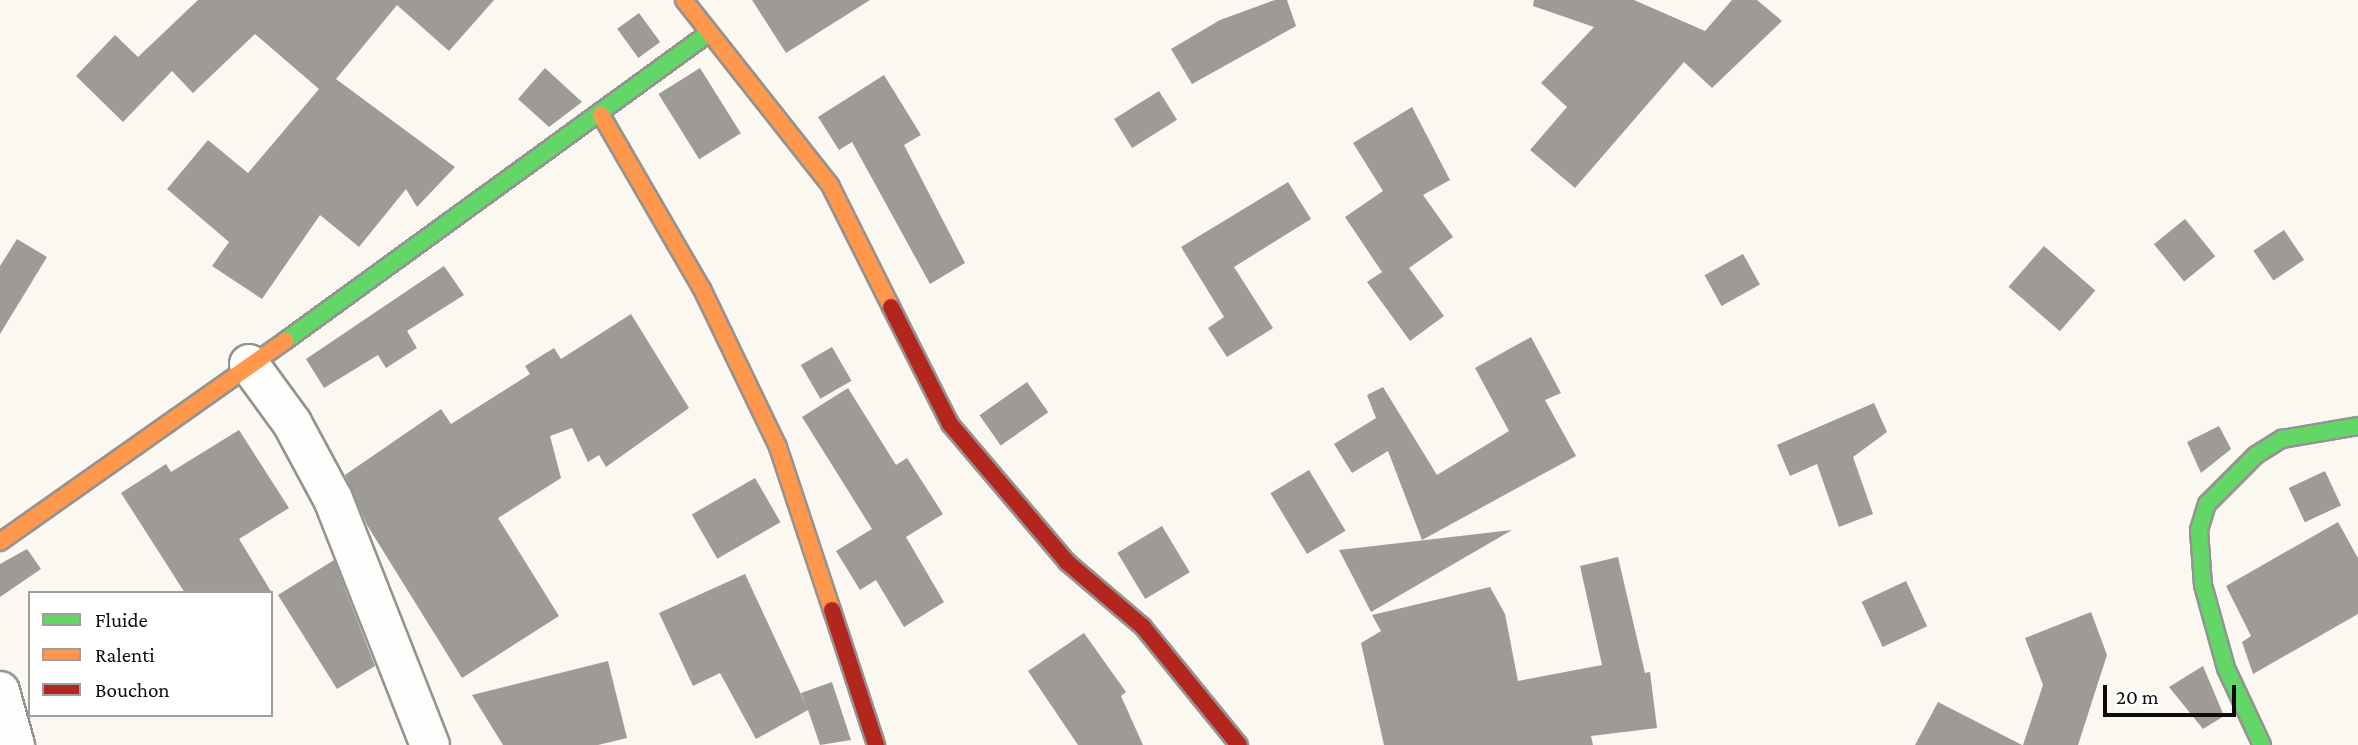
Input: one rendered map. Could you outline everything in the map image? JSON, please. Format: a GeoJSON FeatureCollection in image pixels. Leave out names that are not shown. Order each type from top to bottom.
{"type":"FeatureCollection","features":[{"type":"Feature","properties":{"kind":"street"},"geometry":{"type":"LineString","coordinates":[[684,0],[830,185],[950,424],[1067,562],[1143,627],[1239,745]]}},
{"type":"Feature","properties":{"kind":"street"},"geometry":{"type":"LineString","coordinates":[[0,542],[601,115],[709,33]]}},
{"type":"Feature","properties":{"kind":"street"},"geometry":{"type":"LineString","coordinates":[[601,115],[702,289],[778,447],[876,745]]}},
{"type":"Feature","properties":{"kind":"street"},"geometry":{"type":"LineString","coordinates":[[249,364],[292,423],[333,499],[430,745]]}},
{"type":"Feature","properties":{"kind":"street"},"geometry":{"type":"LineString","coordinates":[[2262,745],[2226,668],[2203,585],[2199,530],[2207,504],[2256,455],[2282,439],[2358,426]]}},
{"type":"Feature","properties":{"kind":"street"},"geometry":{"type":"LineString","coordinates":[[0,691],[15,745]]}},
{"type":"Feature","properties":{"kind":"building"},"geometry":{"type":"Polygon","coordinates":[[[198,0],[494,0],[449,51],[397,5],[336,79],[455,167],[417,207],[406,189],[359,247],[320,215],[262,299],[212,266],[229,242],[167,189],[208,140],[248,173],[319,89],[255,34],[193,93],[172,71],[123,122],[76,76],[115,35],[138,57],[198,0]]]}},
{"type":"Feature","properties":{"kind":"building"},"geometry":{"type":"Polygon","coordinates":[[[752,0],[870,0],[786,53],[752,0]]]}},
{"type":"Feature","properties":{"kind":"building"},"geometry":{"type":"Polygon","coordinates":[[[1275,0],[1287,0],[1296,26],[1192,84],[1171,49],[1220,20],[1275,0]]]}},
{"type":"Feature","properties":{"kind":"building"},"geometry":{"type":"Polygon","coordinates":[[[1534,0],[1634,0],[1705,31],[1732,0],[1757,0],[1782,21],[1712,88],[1684,62],[1575,188],[1530,150],[1567,107],[1541,83],[1594,27],[1533,6],[1534,0]]]}},
{"type":"Feature","properties":{"kind":"building"},"geometry":{"type":"Polygon","coordinates":[[[639,13],[660,42],[638,58],[617,29],[639,13]]]}},
{"type":"Feature","properties":{"kind":"building"},"geometry":{"type":"Polygon","coordinates":[[[545,68],[582,102],[549,127],[518,99],[545,68]]]}},
{"type":"Feature","properties":{"kind":"building"},"geometry":{"type":"Polygon","coordinates":[[[700,68],[741,133],[699,159],[658,94],[700,68]]]}},
{"type":"Feature","properties":{"kind":"building"},"geometry":{"type":"Polygon","coordinates":[[[884,75],[921,135],[904,145],[965,263],[930,284],[852,142],[839,150],[818,117],[884,75]]]}},
{"type":"Feature","properties":{"kind":"building"},"geometry":{"type":"Polygon","coordinates":[[[1159,91],[1177,120],[1132,148],[1114,119],[1159,91]]]}},
{"type":"Feature","properties":{"kind":"building"},"geometry":{"type":"Polygon","coordinates":[[[1412,107],[1450,180],[1423,195],[1453,237],[1409,268],[1444,316],[1410,341],[1367,282],[1382,272],[1345,217],[1383,191],[1353,143],[1412,107]]]}},
{"type":"Feature","properties":{"kind":"building"},"geometry":{"type":"Polygon","coordinates":[[[1288,182],[1311,219],[1234,267],[1273,328],[1227,357],[1208,328],[1224,317],[1181,247],[1288,182]]]}},
{"type":"Feature","properties":{"kind":"building"},"geometry":{"type":"Polygon","coordinates":[[[2185,219],[2215,256],[2184,281],[2154,244],[2185,219]]]}},
{"type":"Feature","properties":{"kind":"building"},"geometry":{"type":"Polygon","coordinates":[[[2284,230],[2304,260],[2273,281],[2253,251],[2284,230]]]}},
{"type":"Feature","properties":{"kind":"building"},"geometry":{"type":"Polygon","coordinates":[[[17,239],[47,257],[0,334],[0,266],[17,239]]]}},
{"type":"Feature","properties":{"kind":"building"},"geometry":{"type":"Polygon","coordinates":[[[2044,246],[2095,291],[2060,331],[2009,287],[2044,246]]]}},
{"type":"Feature","properties":{"kind":"building"},"geometry":{"type":"Polygon","coordinates":[[[1743,254],[1760,285],[1721,306],[1705,275],[1743,254]]]}},
{"type":"Feature","properties":{"kind":"building"},"geometry":{"type":"Polygon","coordinates":[[[444,266],[464,295],[407,331],[417,348],[386,368],[378,355],[324,388],[306,359],[444,266]]]}},
{"type":"Feature","properties":{"kind":"building"},"geometry":{"type":"Polygon","coordinates":[[[631,314],[689,408],[606,467],[599,455],[588,462],[572,428],[550,436],[561,478],[498,518],[559,616],[462,678],[367,525],[345,475],[441,409],[451,424],[530,374],[525,366],[554,348],[561,359],[631,314]]]}},
{"type":"Feature","properties":{"kind":"building"},"geometry":{"type":"Polygon","coordinates":[[[1531,337],[1561,393],[1545,400],[1576,456],[1422,540],[1388,451],[1352,473],[1334,444],[1376,418],[1367,395],[1383,387],[1437,475],[1509,431],[1475,368],[1531,337]]]}},
{"type":"Feature","properties":{"kind":"building"},"geometry":{"type":"Polygon","coordinates":[[[832,347],[852,381],[820,399],[801,365],[832,347]]]}},
{"type":"Feature","properties":{"kind":"building"},"geometry":{"type":"Polygon","coordinates":[[[1027,382],[1048,412],[1001,446],[979,415],[1027,382]]]}},
{"type":"Feature","properties":{"kind":"building"},"geometry":{"type":"Polygon","coordinates":[[[848,388],[896,465],[907,458],[943,514],[906,537],[944,602],[904,627],[876,580],[860,590],[836,551],[872,529],[802,417],[848,388]]]}},
{"type":"Feature","properties":{"kind":"building"},"geometry":{"type":"Polygon","coordinates":[[[1874,403],[1887,432],[1853,457],[1873,514],[1839,527],[1817,464],[1790,476],[1777,445],[1874,403]]]}},
{"type":"Feature","properties":{"kind":"building"},"geometry":{"type":"Polygon","coordinates":[[[2219,426],[2231,449],[2201,473],[2187,442],[2219,426]]]}},
{"type":"Feature","properties":{"kind":"building"},"geometry":{"type":"Polygon","coordinates":[[[239,430],[289,508],[239,539],[271,591],[184,591],[121,493],[166,464],[171,472],[239,430]]]}},
{"type":"Feature","properties":{"kind":"building"},"geometry":{"type":"Polygon","coordinates":[[[1309,470],[1346,531],[1307,554],[1270,493],[1309,470]]]}},
{"type":"Feature","properties":{"kind":"building"},"geometry":{"type":"Polygon","coordinates":[[[2325,471],[2341,505],[2305,522],[2289,488],[2325,471]]]}},
{"type":"Feature","properties":{"kind":"building"},"geometry":{"type":"Polygon","coordinates":[[[755,478],[780,522],[717,559],[692,514],[755,478]]]}},
{"type":"Feature","properties":{"kind":"building"},"geometry":{"type":"Polygon","coordinates":[[[2338,522],[2358,558],[2358,614],[2253,674],[2242,642],[2251,636],[2226,586],[2338,522]]]}},
{"type":"Feature","properties":{"kind":"building"},"geometry":{"type":"Polygon","coordinates":[[[1162,526],[1190,572],[1145,599],[1117,553],[1162,526]]]}},
{"type":"Feature","properties":{"kind":"building"},"geometry":{"type":"Polygon","coordinates":[[[1512,530],[1371,612],[1339,550],[1512,530]]]}},
{"type":"Feature","properties":{"kind":"building"},"geometry":{"type":"Polygon","coordinates":[[[27,549],[41,569],[0,597],[0,564],[27,549]]]}},
{"type":"Feature","properties":{"kind":"building"},"geometry":{"type":"Polygon","coordinates":[[[1618,557],[1645,673],[1650,672],[1657,728],[1591,736],[1593,745],[1384,745],[1361,643],[1381,631],[1372,615],[1490,587],[1505,614],[1518,681],[1602,665],[1580,566],[1618,557]]]}},
{"type":"Feature","properties":{"kind":"building"},"geometry":{"type":"Polygon","coordinates":[[[334,560],[375,666],[337,689],[278,595],[334,560]]]}},
{"type":"Feature","properties":{"kind":"building"},"geometry":{"type":"Polygon","coordinates":[[[745,574],[806,705],[801,693],[832,682],[851,740],[820,745],[808,710],[756,739],[720,673],[693,686],[659,613],[745,574]]]}},
{"type":"Feature","properties":{"kind":"building"},"geometry":{"type":"Polygon","coordinates":[[[1906,581],[1927,626],[1883,647],[1862,602],[1906,581]]]}},
{"type":"Feature","properties":{"kind":"building"},"geometry":{"type":"Polygon","coordinates":[[[2091,612],[2107,655],[2078,745],[2023,745],[2043,685],[2025,638],[2091,612]]]}},
{"type":"Feature","properties":{"kind":"building"},"geometry":{"type":"Polygon","coordinates":[[[1084,633],[1126,692],[1121,696],[1143,745],[1078,745],[1028,671],[1084,633]]]}},
{"type":"Feature","properties":{"kind":"building"},"geometry":{"type":"Polygon","coordinates":[[[608,661],[627,738],[598,745],[503,745],[472,695],[608,661]]]}},
{"type":"Feature","properties":{"kind":"building"},"geometry":{"type":"Polygon","coordinates":[[[2203,666],[2224,716],[2203,729],[2169,687],[2203,666]]]}},
{"type":"Feature","properties":{"kind":"building"},"geometry":{"type":"Polygon","coordinates":[[[1938,702],[2022,745],[1915,745],[1938,702]]]}},
{"type":"Feature","properties":{"kind":"traffic: fast"},"geometry":{"type":"LineString","coordinates":[[285,341],[709,33]]}},
{"type":"Feature","properties":{"kind":"traffic: fast"},"geometry":{"type":"LineString","coordinates":[[2262,745],[2226,668],[2203,585],[2199,530],[2207,504],[2256,455],[2282,439],[2358,426]]}},
{"type":"Feature","properties":{"kind":"traffic: slow"},"geometry":{"type":"LineString","coordinates":[[684,0],[830,185],[891,307]]}},
{"type":"Feature","properties":{"kind":"traffic: slow"},"geometry":{"type":"LineString","coordinates":[[601,115],[702,289],[778,447],[832,610]]}},
{"type":"Feature","properties":{"kind":"traffic: slow"},"geometry":{"type":"LineString","coordinates":[[0,542],[285,341]]}},
{"type":"Feature","properties":{"kind":"traffic: jam"},"geometry":{"type":"LineString","coordinates":[[891,307],[950,424],[1067,562],[1143,627],[1239,745]]}},
{"type":"Feature","properties":{"kind":"traffic: jam"},"geometry":{"type":"LineString","coordinates":[[832,610],[876,745]]}}]}
